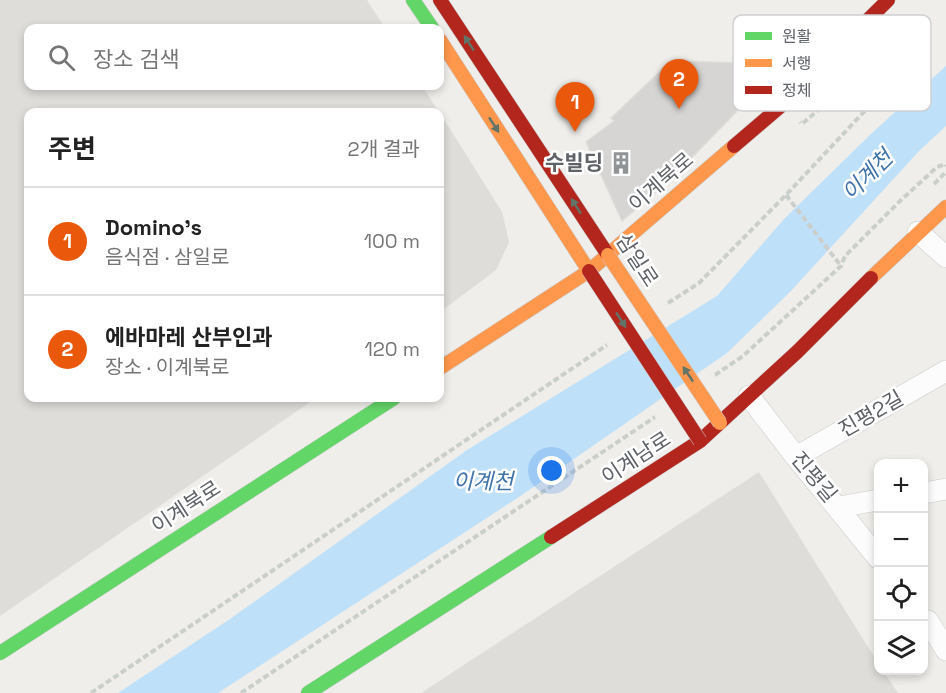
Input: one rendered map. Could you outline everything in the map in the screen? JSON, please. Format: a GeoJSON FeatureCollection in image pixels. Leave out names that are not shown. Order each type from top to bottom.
{"type":"FeatureCollection","features":[{"type":"Feature","properties":{"kind":"street"},"geometry":{"type":"LineString","coordinates":[[413,0],[429,24]]}},
{"type":"Feature","properties":{"kind":"street","name":"삼일로"},"geometry":{"type":"LineString","coordinates":[[440,0],[720,423]]}},
{"type":"Feature","properties":{"kind":"street","name":"이계북로"},"geometry":{"type":"LineString","coordinates":[[873,15],[888,0]]}},
{"type":"Feature","properties":{"kind":"street"},"geometry":{"type":"LineString","coordinates":[[444,46],[700,441]]}},
{"type":"Feature","properties":{"kind":"street","name":"이계북로"},"geometry":{"type":"LineString","coordinates":[[444,365],[589,271],[775,111]]}},
{"type":"Feature","properties":{"kind":"street","name":"이계남로"},"geometry":{"type":"LineString","coordinates":[[308,693],[700,441],[797,352],[946,207]]}},
{"type":"Feature","properties":{"kind":"street"},"geometry":{"type":"LineString","coordinates":[[918,232],[946,257]]}},
{"type":"Feature","properties":{"kind":"street","name":"진평2길"},"geometry":{"type":"LineString","coordinates":[[796,457],[946,372]]}},
{"type":"Feature","properties":{"kind":"street","name":"진평길"},"geometry":{"type":"LineString","coordinates":[[750,396],[796,457],[874,552]]}},
{"type":"Feature","properties":{"kind":"street","name":"이계북로"},"geometry":{"type":"LineString","coordinates":[[0,652],[388,402]]}},
{"type":"Feature","properties":{"kind":"street"},"geometry":{"type":"LineString","coordinates":[[928,492],[946,489]]}},
{"type":"Feature","properties":{"kind":"street"},"geometry":{"type":"LineString","coordinates":[[839,507],[874,501]]}},
{"type":"Feature","properties":{"kind":"street"},"geometry":{"type":"LineString","coordinates":[[932,618],[946,650]]}},
{"type":"Feature","properties":{"kind":"path"},"geometry":{"type":"LineString","coordinates":[[788,111],[801,124],[816,111]]}},
{"type":"Feature","properties":{"kind":"path"},"geometry":{"type":"LineString","coordinates":[[659,309],[699,282],[786,195],[865,111]]}},
{"type":"Feature","properties":{"kind":"path"},"geometry":{"type":"LineString","coordinates":[[706,382],[743,356],[841,266],[845,256],[899,202],[937,167],[945,164],[946,166]]}},
{"type":"Feature","properties":{"kind":"path"},"geometry":{"type":"LineString","coordinates":[[786,195],[841,266]]}},
{"type":"Feature","properties":{"kind":"path"},"geometry":{"type":"LineString","coordinates":[[91,693],[610,343]]}},
{"type":"Feature","properties":{"kind":"path"},"geometry":{"type":"LineString","coordinates":[[241,693],[659,414]]}},
{"type":"Feature","properties":{"kind":"shaded area"},"geometry":{"type":"Polygon","coordinates":[[[0,0],[367,0],[382,24],[24,24],[24,90],[425,90],[436,108],[24,108],[24,402],[310,402],[0,616],[0,0]]]}},
{"type":"Feature","properties":{"kind":"shaded area"},"geometry":{"type":"Polygon","coordinates":[[[444,119],[502,212],[509,242],[496,270],[444,309],[444,119]]]}},
{"type":"Feature","properties":{"kind":"shaded area"},"geometry":{"type":"Polygon","coordinates":[[[759,472],[874,657],[874,675],[886,675],[898,693],[421,693],[759,472]]]}},
{"type":"Feature","properties":{"kind":"water","name":"이계천"},"geometry":{"type":"Polygon","coordinates":[[[946,66],[946,126],[920,150],[790,292],[727,353],[519,497],[218,693],[118,693],[230,619],[467,450],[717,296],[784,219],[896,111],[931,111],[931,80],[946,66]]]}},
{"type":"Feature","properties":{"kind":"building"},"geometry":{"type":"Polygon","coordinates":[[[671,61],[733,63],[733,111],[737,111],[670,180],[622,221],[586,142],[614,121],[611,118],[671,61]]]}},
{"type":"Feature","properties":{"kind":"traffic: fast"},"geometry":{"type":"LineString","coordinates":[[413,0],[429,24]]}},
{"type":"Feature","properties":{"kind":"traffic: fast"},"geometry":{"type":"LineString","coordinates":[[0,653],[388,402]]}},
{"type":"Feature","properties":{"kind":"traffic: fast"},"geometry":{"type":"LineString","coordinates":[[308,693],[551,537]]}},
{"type":"Feature","properties":{"kind":"traffic: slow"},"geometry":{"type":"LineString","coordinates":[[444,46],[589,271]]}},
{"type":"Feature","properties":{"kind":"traffic: slow"},"geometry":{"type":"LineString","coordinates":[[444,365],[589,271],[734,146]]}},
{"type":"Feature","properties":{"kind":"traffic: slow"},"geometry":{"type":"LineString","coordinates":[[871,278],[946,207]]}},
{"type":"Feature","properties":{"kind":"traffic: slow"},"geometry":{"type":"LineString","coordinates":[[608,255],[720,423]]}},
{"type":"Feature","properties":{"kind":"traffic: jam"},"geometry":{"type":"LineString","coordinates":[[440,0],[608,255]]}},
{"type":"Feature","properties":{"kind":"traffic: jam"},"geometry":{"type":"LineString","coordinates":[[873,15],[888,0]]}},
{"type":"Feature","properties":{"kind":"traffic: jam"},"geometry":{"type":"LineString","coordinates":[[734,146],[775,111]]}},
{"type":"Feature","properties":{"kind":"traffic: jam"},"geometry":{"type":"LineString","coordinates":[[589,271],[700,441]]}},
{"type":"Feature","properties":{"kind":"traffic: jam"},"geometry":{"type":"LineString","coordinates":[[551,537],[700,441],[797,352],[871,278]]}},
{"type":"Feature","properties":{"kind":"place","name":"에바마레 산부인과"},"geometry":{"type":"Point","coordinates":[679,109]}},
{"type":"Feature","properties":{"kind":"place","name":"Domino's"},"geometry":{"type":"Point","coordinates":[575,132]}},
{"type":"Feature","properties":{"kind":"place","name":"수빌딩"},"geometry":{"type":"Point","coordinates":[621,163]}}]}
